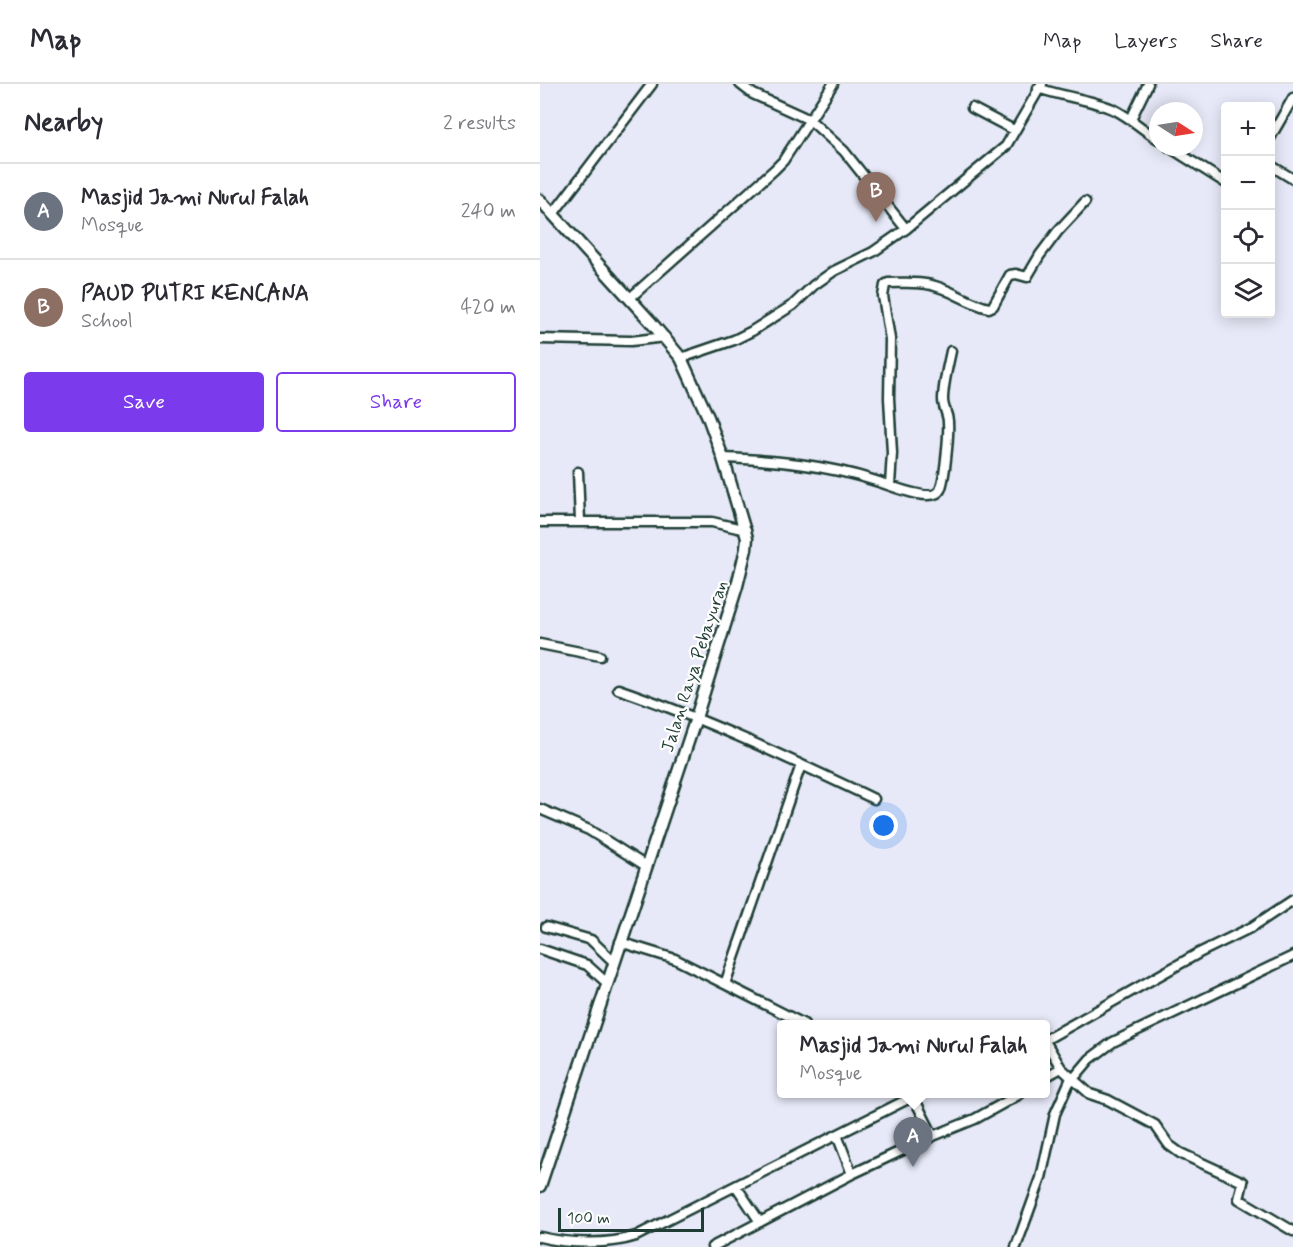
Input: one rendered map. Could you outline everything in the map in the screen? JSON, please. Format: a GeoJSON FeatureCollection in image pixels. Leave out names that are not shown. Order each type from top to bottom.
{"type":"FeatureCollection","features":[{"type":"Feature","properties":{"kind":"main road","name":"Jalan Raya Pebayuran"},"geometry":{"type":"LineString","coordinates":[[540,200],[630,298],[681,358],[700,396],[746,530],[746,549],[737,586],[696,718],[540,1186]]}},
{"type":"Feature","properties":{"kind":"street"},"geometry":{"type":"LineString","coordinates":[[554,214],[652,84]]}},
{"type":"Feature","properties":{"kind":"street"},"geometry":{"type":"LineString","coordinates":[[740,84],[753,94],[810,120],[844,152],[906,229]]}},
{"type":"Feature","properties":{"kind":"street"},"geometry":{"type":"LineString","coordinates":[[630,298],[783,161],[833,84]]}},
{"type":"Feature","properties":{"kind":"street"},"geometry":{"type":"LineString","coordinates":[[1131,119],[1148,84]]}},
{"type":"Feature","properties":{"kind":"street"},"geometry":{"type":"LineString","coordinates":[[681,358],[734,340],[752,331],[793,305],[814,285],[834,271],[873,252],[906,229],[1006,146],[1040,86],[1058,95],[1113,109],[1149,132]]}},
{"type":"Feature","properties":{"kind":"street"},"geometry":{"type":"LineString","coordinates":[[1275,129],[1293,98]]}},
{"type":"Feature","properties":{"kind":"street"},"geometry":{"type":"LineString","coordinates":[[972,108],[1014,130]]}},
{"type":"Feature","properties":{"kind":"street"},"geometry":{"type":"LineString","coordinates":[[1183,156],[1221,180]]}},
{"type":"Feature","properties":{"kind":"street"},"geometry":{"type":"LineString","coordinates":[[1275,168],[1293,179]]}},
{"type":"Feature","properties":{"kind":"street"},"geometry":{"type":"LineString","coordinates":[[890,485],[892,453],[889,398],[890,339],[883,296],[885,285],[915,283],[940,287],[989,308],[993,306],[1010,275],[1027,277],[1058,231],[1085,202]]}},
{"type":"Feature","properties":{"kind":"street"},"geometry":{"type":"LineString","coordinates":[[540,339],[631,341],[665,338]]}},
{"type":"Feature","properties":{"kind":"street"},"geometry":{"type":"LineString","coordinates":[[723,458],[761,459],[825,468],[858,475],[930,497],[938,493],[941,487],[949,427],[943,397],[951,351]]}},
{"type":"Feature","properties":{"kind":"street"},"geometry":{"type":"LineString","coordinates":[[578,472],[580,522]]}},
{"type":"Feature","properties":{"kind":"street"},"geometry":{"type":"LineString","coordinates":[[540,522],[712,522],[746,530]]}},
{"type":"Feature","properties":{"kind":"street"},"geometry":{"type":"LineString","coordinates":[[540,644],[600,656]]}},
{"type":"Feature","properties":{"kind":"street"},"geometry":{"type":"LineString","coordinates":[[618,689],[696,718],[874,799]]}},
{"type":"Feature","properties":{"kind":"street"},"geometry":{"type":"LineString","coordinates":[[725,984],[801,765]]}},
{"type":"Feature","properties":{"kind":"street"},"geometry":{"type":"LineString","coordinates":[[540,809],[590,830],[646,866]]}},
{"type":"Feature","properties":{"kind":"street"},"geometry":{"type":"LineString","coordinates":[[1050,1037],[1199,953],[1252,927],[1293,900]]}},
{"type":"Feature","properties":{"kind":"street"},"geometry":{"type":"LineString","coordinates":[[546,927],[591,940],[614,962]]}},
{"type":"Feature","properties":{"kind":"street"},"geometry":{"type":"LineString","coordinates":[[620,942],[675,959],[796,1020]]}},
{"type":"Feature","properties":{"kind":"street"},"geometry":{"type":"LineString","coordinates":[[540,949],[587,965],[607,983]]}},
{"type":"Feature","properties":{"kind":"street"},"geometry":{"type":"LineString","coordinates":[[1016,1247],[1041,1178],[1055,1114],[1072,1078],[1090,1059],[1113,1042],[1293,956]]}},
{"type":"Feature","properties":{"kind":"street"},"geometry":{"type":"LineString","coordinates":[[1050,1049],[1061,1068],[1090,1094],[1108,1100],[1155,1125],[1169,1145],[1243,1182],[1239,1199],[1293,1231]]}},
{"type":"Feature","properties":{"kind":"street"},"geometry":{"type":"LineString","coordinates":[[1050,1074],[1061,1068]]}},
{"type":"Feature","properties":{"kind":"street"},"geometry":{"type":"LineString","coordinates":[[540,1237],[593,1242],[622,1241],[636,1236],[910,1098]]}},
{"type":"Feature","properties":{"kind":"street"},"geometry":{"type":"LineString","coordinates":[[917,1098],[933,1136]]}},
{"type":"Feature","properties":{"kind":"street"},"geometry":{"type":"LineString","coordinates":[[712,1247],[852,1173],[975,1119],[1013,1098]]}},
{"type":"Feature","properties":{"kind":"street"},"geometry":{"type":"LineString","coordinates":[[837,1135],[852,1173]]}},
{"type":"Feature","properties":{"kind":"street"},"geometry":{"type":"LineString","coordinates":[[736,1186],[760,1222]]}},
{"type":"Feature","properties":{"kind":"place","name":"PAUD PUTRI KENCANA"},"geometry":{"type":"Point","coordinates":[876,222]}},
{"type":"Feature","properties":{"kind":"place","name":"Masjid Jami Nurul Falah"},"geometry":{"type":"Point","coordinates":[913,1167]}}]}
